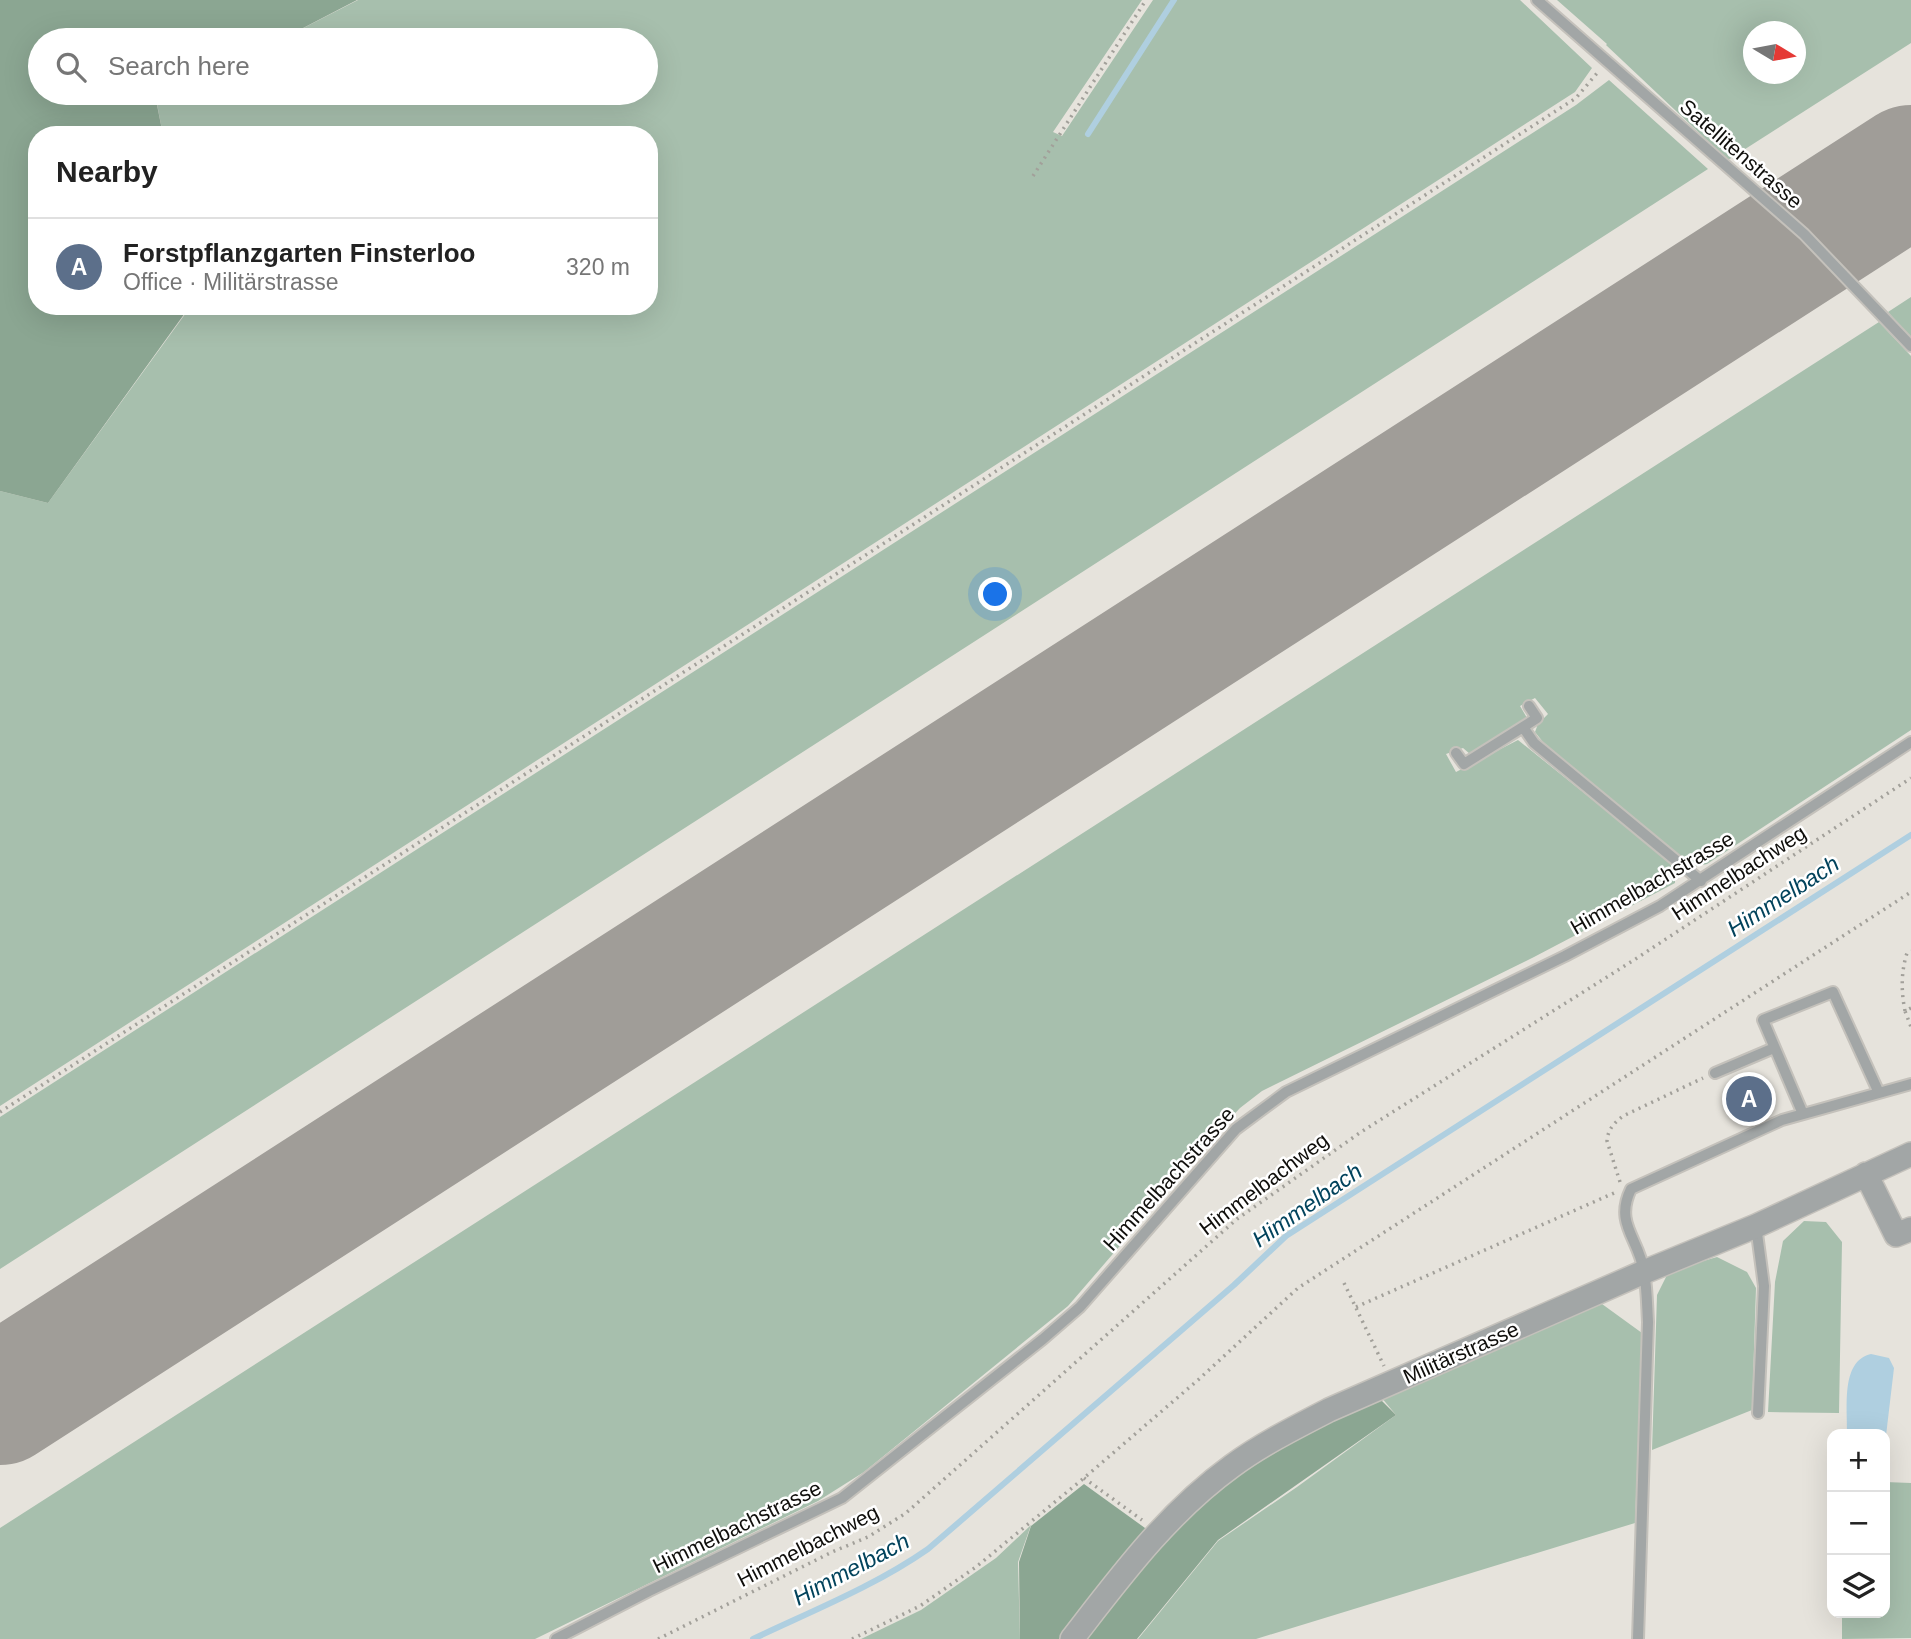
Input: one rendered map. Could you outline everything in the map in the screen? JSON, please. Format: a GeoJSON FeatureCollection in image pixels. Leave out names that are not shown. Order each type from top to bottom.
{"type":"FeatureCollection","features":[{"type":"Feature","properties":{"kind":"street","name":"Militärstrasse"},"geometry":{"type":"LineString","coordinates":[[1072,1639],[1157,1532],[1231,1466],[1281,1435],[1389,1374],[1756,1226],[1911,1154]]}},
{"type":"Feature","properties":{"kind":"street"},"geometry":{"type":"LineString","coordinates":[[1866,1174],[1896,1236],[1911,1229]]}},
{"type":"Feature","properties":{"kind":"lane","name":"Satellitenstrasse"},"geometry":{"type":"LineString","coordinates":[[1537,0],[1804,234],[1911,346]]}},
{"type":"Feature","properties":{"kind":"lane"},"geometry":{"type":"LineString","coordinates":[[1456,753],[1464,764],[1537,718],[1529,706]]}},
{"type":"Feature","properties":{"kind":"lane"},"geometry":{"type":"LineString","coordinates":[[1523,727],[1534,743],[1701,881]]}},
{"type":"Feature","properties":{"kind":"lane","name":"Himmelbachstrasse"},"geometry":{"type":"LineString","coordinates":[[556,1639],[842,1498],[1080,1307],[1236,1129],[1286,1092],[1565,956],[1660,906],[1911,742]]}},
{"type":"Feature","properties":{"kind":"lane"},"geometry":{"type":"LineString","coordinates":[[1803,1114],[1762,1020],[1833,992],[1879,1093]]}},
{"type":"Feature","properties":{"kind":"lane"},"geometry":{"type":"LineString","coordinates":[[1715,1073],[1774,1048]]}},
{"type":"Feature","properties":{"kind":"lane"},"geometry":{"type":"LineString","coordinates":[[1638,1639],[1648,1322],[1644,1272],[1623,1213],[1624,1202],[1631,1189],[1782,1120],[1911,1084]]}},
{"type":"Feature","properties":{"kind":"lane"},"geometry":{"type":"LineString","coordinates":[[1756,1226],[1764,1286],[1758,1413]]}},
{"type":"Feature","properties":{"kind":"path"},"geometry":{"type":"LineString","coordinates":[[1033,176],[1146,0]]}},
{"type":"Feature","properties":{"kind":"path"},"geometry":{"type":"LineString","coordinates":[[0,1112],[1576,98],[1606,62]]}},
{"type":"Feature","properties":{"kind":"path","name":"Himmelbachweg"},"geometry":{"type":"LineString","coordinates":[[658,1639],[832,1552],[868,1537],[906,1513],[1237,1219],[1351,1139],[1645,953],[1911,778]]}},
{"type":"Feature","properties":{"kind":"path"},"geometry":{"type":"LineString","coordinates":[[852,1639],[920,1606],[976,1567],[1198,1380],[1298,1288],[1911,892]]}},
{"type":"Feature","properties":{"kind":"path"},"geometry":{"type":"LineString","coordinates":[[1911,951],[1907,953],[1903,965],[1902,995],[1911,1027]]}},
{"type":"Feature","properties":{"kind":"path"},"geometry":{"type":"LineString","coordinates":[[1905,1011],[1911,1008]]}},
{"type":"Feature","properties":{"kind":"path"},"geometry":{"type":"LineString","coordinates":[[1356,1307],[1622,1189],[1607,1141],[1607,1135],[1614,1123],[1623,1116],[1715,1073]]}},
{"type":"Feature","properties":{"kind":"path"},"geometry":{"type":"LineString","coordinates":[[1344,1283],[1389,1374]]}},
{"type":"Feature","properties":{"kind":"path"},"geometry":{"type":"LineString","coordinates":[[1084,1478],[1157,1532]]}},
{"type":"Feature","properties":{"kind":"green space"},"geometry":{"type":"Polygon","coordinates":[[[0,0],[357,0],[303,28],[28,28],[28,105],[157,105],[161,126],[28,126],[28,315],[184,315],[48,503],[0,491],[0,0]]]}},
{"type":"Feature","properties":{"kind":"green space"},"geometry":{"type":"Polygon","coordinates":[[[358,0],[1142,0],[1053,132],[1062,136],[1153,0],[1520,0],[1592,68],[1575,92],[0,1106],[0,491],[48,503],[184,315],[658,315],[658,126],[161,126],[157,105],[658,105],[658,28],[303,28],[358,0]]]}},
{"type":"Feature","properties":{"kind":"green space"},"geometry":{"type":"Polygon","coordinates":[[[1557,0],[1911,0],[1911,43],[1728,160],[1557,0]]]}},
{"type":"Feature","properties":{"kind":"green space"},"geometry":{"type":"Polygon","coordinates":[[[1609,80],[1708,169],[0,1269],[0,1117],[1576,105],[1609,80]]]}},
{"type":"Feature","properties":{"kind":"green space"},"geometry":{"type":"Polygon","coordinates":[[[1911,297],[1911,338],[1888,312],[1911,297]]]}},
{"type":"Feature","properties":{"kind":"green space"},"geometry":{"type":"Polygon","coordinates":[[[1879,322],[1911,356],[1911,730],[1707,864],[1693,867],[1543,742],[1535,732],[1538,724],[1548,714],[1535,698],[1520,706],[1527,718],[1470,754],[1463,748],[1446,754],[1456,772],[1518,740],[1669,861],[1675,874],[1675,883],[1534,957],[1262,1091],[1224,1125],[1068,1306],[864,1472],[818,1501],[535,1639],[0,1639],[0,1528],[1879,322]]]}},
{"type":"Feature","properties":{"kind":"green space"},"geometry":{"type":"Polygon","coordinates":[[[1804,1221],[1826,1222],[1842,1242],[1839,1413],[1768,1412],[1775,1282],[1783,1241],[1804,1221]]]}},
{"type":"Feature","properties":{"kind":"green space"},"geometry":{"type":"Polygon","coordinates":[[[1717,1257],[1747,1272],[1756,1288],[1752,1410],[1652,1450],[1657,1295],[1669,1271],[1717,1257]]]}},
{"type":"Feature","properties":{"kind":"green space"},"geometry":{"type":"Polygon","coordinates":[[[1602,1304],[1642,1333],[1635,1523],[1256,1639],[1138,1639],[1218,1541],[1396,1415],[1381,1397],[1602,1304]]]}},
{"type":"Feature","properties":{"kind":"green space"},"geometry":{"type":"Polygon","coordinates":[[[1380,1399],[1396,1415],[1218,1540],[1137,1639],[1020,1639],[1019,1562],[1031,1526],[1084,1484],[1145,1528],[1157,1532],[1237,1472],[1319,1424],[1380,1399]]]}},
{"type":"Feature","properties":{"kind":"green space"},"geometry":{"type":"Polygon","coordinates":[[[1890,1482],[1911,1483],[1911,1638],[1842,1639],[1842,1618],[1890,1618],[1890,1482]]]}},
{"type":"Feature","properties":{"kind":"green space"},"geometry":{"type":"Polygon","coordinates":[[[1031,1525],[1018,1562],[1020,1639],[861,1639],[921,1610],[996,1558],[1031,1525]]]}},
{"type":"Feature","properties":{"kind":"water"},"geometry":{"type":"Polygon","coordinates":[[[1871,1354],[1889,1358],[1894,1368],[1887,1429],[1847,1429],[1850,1376],[1861,1358],[1871,1354]]]}},
{"type":"Feature","properties":{"kind":"waterway"},"geometry":{"type":"LineString","coordinates":[[1088,134],[1174,0]]}},
{"type":"Feature","properties":{"kind":"waterway","name":"Himmelbach"},"geometry":{"type":"LineString","coordinates":[[753,1639],[865,1586],[928,1549],[1234,1285],[1286,1236],[1911,835]]}},
{"type":"Feature","properties":{"kind":"runway"},"geometry":{"type":"LineString","coordinates":[[0,1400],[1911,170]]}},
{"type":"Feature","properties":{"kind":"place","name":"Forstpflanzgarten Finsterloo"},"geometry":{"type":"Point","coordinates":[1749,1099]}}]}
